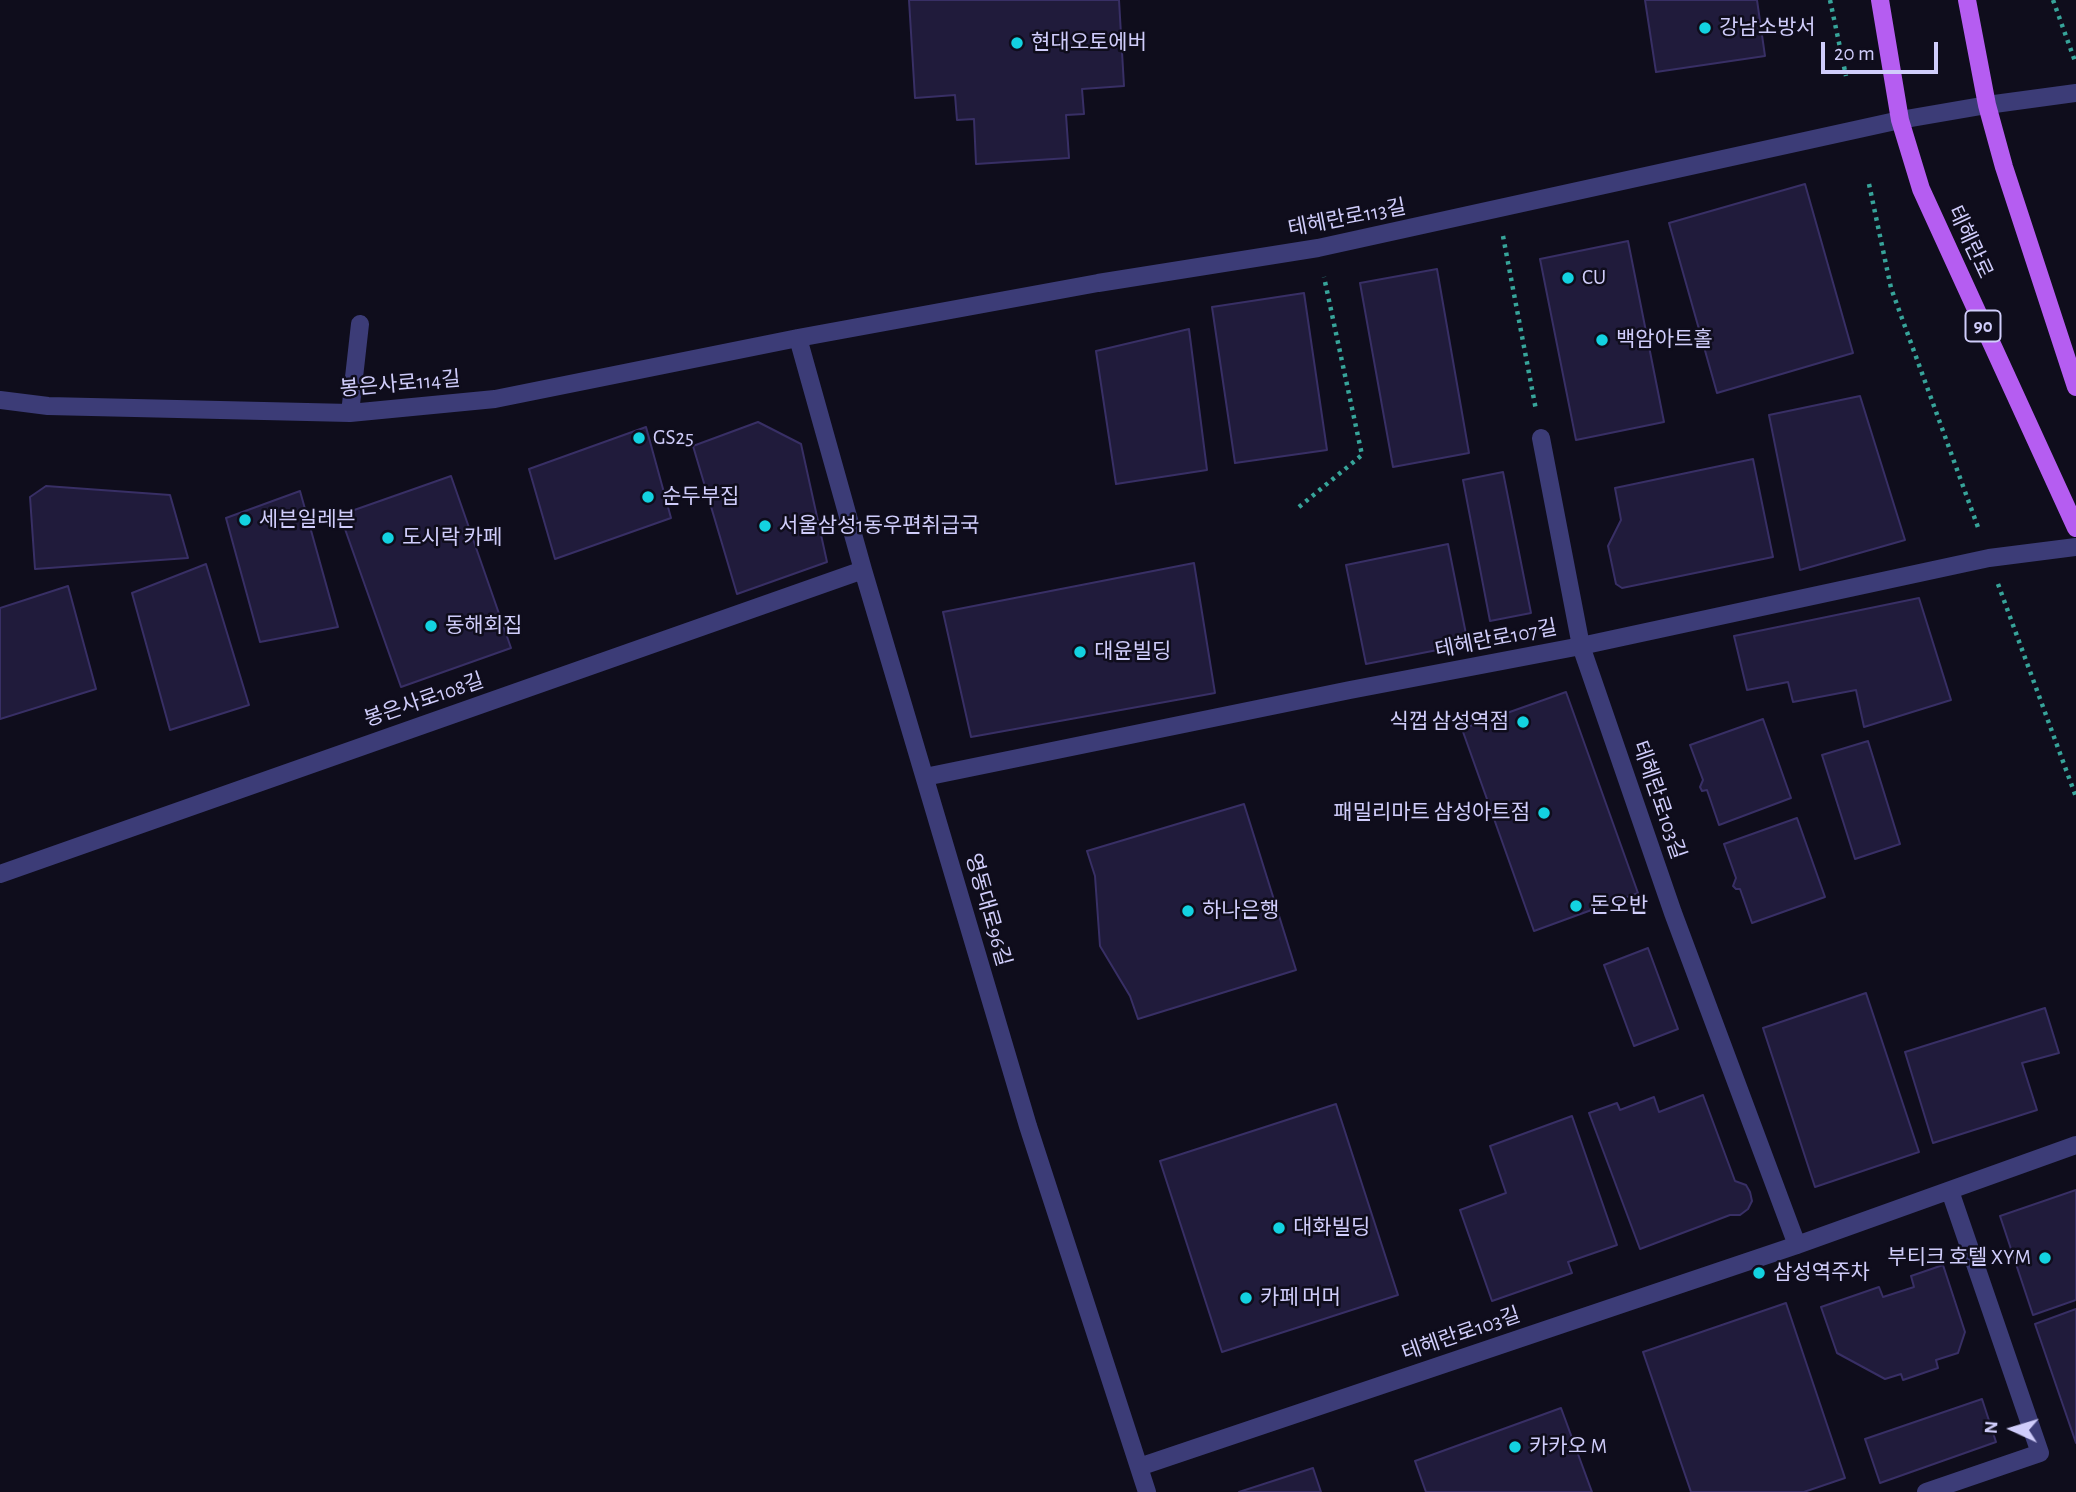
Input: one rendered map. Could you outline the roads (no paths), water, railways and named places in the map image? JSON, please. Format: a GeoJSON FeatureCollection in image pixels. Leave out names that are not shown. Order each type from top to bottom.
{"type":"FeatureCollection","features":[{"type":"Feature","properties":{"kind":"main road","name":"테헤란로"},"geometry":{"type":"LineString","coordinates":[[1880,0],[1900,120],[1921,189],[2076,528]]}},
{"type":"Feature","properties":{"kind":"main road"},"geometry":{"type":"LineString","coordinates":[[1967,0],[1987,105],[2004,167],[2076,387]]}},
{"type":"Feature","properties":{"kind":"street","name":"테헤란로113길"},"geometry":{"type":"LineString","coordinates":[[798,338],[1098,283],[1318,248],[1900,120],[2076,93]]}},
{"type":"Feature","properties":{"kind":"street"},"geometry":{"type":"LineString","coordinates":[[350,414],[360,324]]}},
{"type":"Feature","properties":{"kind":"street","name":"봉은사로114길"},"geometry":{"type":"LineString","coordinates":[[0,400],[48,406],[350,414],[495,399],[798,338]]}},
{"type":"Feature","properties":{"kind":"street","name":"영동대로96길"},"geometry":{"type":"LineString","coordinates":[[798,338],[863,570],[1028,1126],[1147,1492]]}},
{"type":"Feature","properties":{"kind":"street","name":"테헤란로103길"},"geometry":{"type":"LineString","coordinates":[[1541,438],[1581,646],[1673,913],[1797,1245]]}},
{"type":"Feature","properties":{"kind":"street","name":"테헤란로107길"},"geometry":{"type":"LineString","coordinates":[[925,777],[1581,646],[1989,558],[2076,547]]}},
{"type":"Feature","properties":{"kind":"street","name":"봉은사로108길"},"geometry":{"type":"LineString","coordinates":[[0,874],[863,570]]}},
{"type":"Feature","properties":{"kind":"street","name":"테헤란로103길"},"geometry":{"type":"LineString","coordinates":[[1139,1467],[1797,1245],[2076,1146]]}},
{"type":"Feature","properties":{"kind":"street"},"geometry":{"type":"LineString","coordinates":[[1926,1492],[2040,1453],[1950,1191]]}},
{"type":"Feature","properties":{"kind":"place","name":"강남소방서"},"geometry":{"type":"Point","coordinates":[1705,28]}},
{"type":"Feature","properties":{"kind":"place","name":"현대오토에버"},"geometry":{"type":"Point","coordinates":[1017,43]}},
{"type":"Feature","properties":{"kind":"place","name":"CU"},"geometry":{"type":"Point","coordinates":[1568,278]}},
{"type":"Feature","properties":{"kind":"place","name":"백암아트홀"},"geometry":{"type":"Point","coordinates":[1602,340]}},
{"type":"Feature","properties":{"kind":"place","name":"GS25"},"geometry":{"type":"Point","coordinates":[639,438]}},
{"type":"Feature","properties":{"kind":"place","name":"순두부집"},"geometry":{"type":"Point","coordinates":[648,497]}},
{"type":"Feature","properties":{"kind":"place","name":"세븐일레븐"},"geometry":{"type":"Point","coordinates":[245,520]}},
{"type":"Feature","properties":{"kind":"place","name":"서울삼성1동우편취급국"},"geometry":{"type":"Point","coordinates":[765,526]}},
{"type":"Feature","properties":{"kind":"place","name":"도시락 카페"},"geometry":{"type":"Point","coordinates":[388,538]}},
{"type":"Feature","properties":{"kind":"place","name":"동해회집"},"geometry":{"type":"Point","coordinates":[431,626]}},
{"type":"Feature","properties":{"kind":"place","name":"대윤빌딩"},"geometry":{"type":"Point","coordinates":[1080,652]}},
{"type":"Feature","properties":{"kind":"place","name":"식껍 삼성역점"},"geometry":{"type":"Point","coordinates":[1523,722]}},
{"type":"Feature","properties":{"kind":"place","name":"패밀리마트 삼성아트점"},"geometry":{"type":"Point","coordinates":[1544,813]}},
{"type":"Feature","properties":{"kind":"place","name":"돈오반"},"geometry":{"type":"Point","coordinates":[1576,906]}},
{"type":"Feature","properties":{"kind":"place","name":"하나은행"},"geometry":{"type":"Point","coordinates":[1188,911]}},
{"type":"Feature","properties":{"kind":"place","name":"대화빌딩"},"geometry":{"type":"Point","coordinates":[1279,1228]}},
{"type":"Feature","properties":{"kind":"place","name":"부티크 호텔 XYM"},"geometry":{"type":"Point","coordinates":[2045,1258]}},
{"type":"Feature","properties":{"kind":"place","name":"삼성역주차"},"geometry":{"type":"Point","coordinates":[1759,1273]}},
{"type":"Feature","properties":{"kind":"place","name":"카페 머머"},"geometry":{"type":"Point","coordinates":[1246,1298]}},
{"type":"Feature","properties":{"kind":"place","name":"카카오 M"},"geometry":{"type":"Point","coordinates":[1515,1447]}}]}
